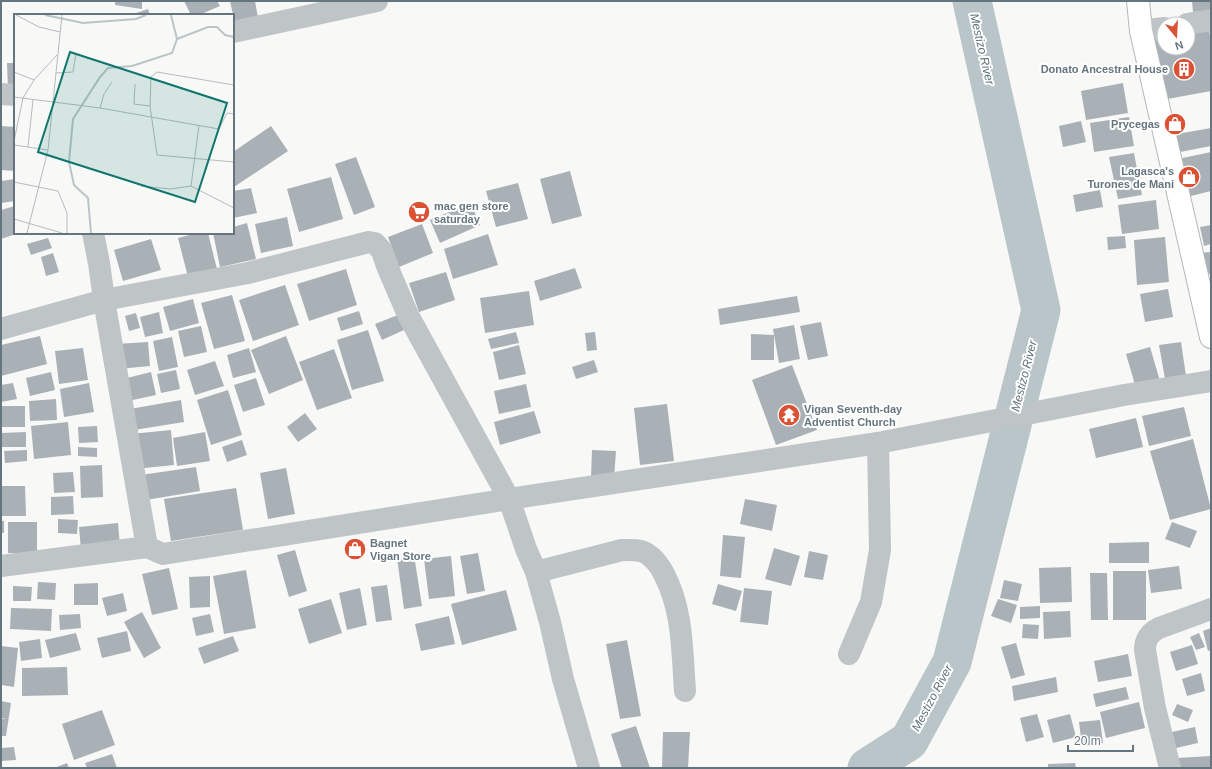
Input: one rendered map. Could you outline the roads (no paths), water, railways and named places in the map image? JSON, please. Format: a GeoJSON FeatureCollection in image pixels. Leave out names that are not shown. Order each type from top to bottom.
{"type":"FeatureCollection","features":[{"type":"Feature","properties":{"kind":"main road"},"geometry":{"type":"LineString","coordinates":[[1138,1],[1141,31],[1211,337]]}},
{"type":"Feature","properties":{"kind":"street"},"geometry":{"type":"LineString","coordinates":[[234,32],[377,1]]}},
{"type":"Feature","properties":{"kind":"street"},"geometry":{"type":"LineString","coordinates":[[1196,22],[1211,20]]}},
{"type":"Feature","properties":{"kind":"street"},"geometry":{"type":"LineString","coordinates":[[1141,31],[1156,29]]}},
{"type":"Feature","properties":{"kind":"street"},"geometry":{"type":"LineString","coordinates":[[1,94],[14,95]]}},
{"type":"Feature","properties":{"kind":"street"},"geometry":{"type":"LineString","coordinates":[[93,234],[147,548]]}},
{"type":"Feature","properties":{"kind":"street"},"geometry":{"type":"LineString","coordinates":[[1,329],[104,300],[248,273],[368,242],[375,243],[382,251],[408,315],[509,499],[526,549],[536,572],[550,622],[563,679],[589,768]]}},
{"type":"Feature","properties":{"kind":"street"},"geometry":{"type":"LineString","coordinates":[[1,566],[147,548],[162,554],[878,443],[1211,381]]}},
{"type":"Feature","properties":{"kind":"street"},"geometry":{"type":"LineString","coordinates":[[849,654],[871,602],[880,550],[878,443]]}},
{"type":"Feature","properties":{"kind":"street"},"geometry":{"type":"LineString","coordinates":[[536,572],[622,550],[635,550],[647,554],[658,564],[671,587],[680,618],[685,691]]}},
{"type":"Feature","properties":{"kind":"street"},"geometry":{"type":"LineString","coordinates":[[1170,768],[1155,708],[1145,644],[1147,638],[1158,628],[1211,609]]}},
{"type":"Feature","properties":{"kind":"waterway","name":"Mestizo River"},"geometry":{"type":"LineString","coordinates":[[867,768],[909,741],[952,662],[1041,310],[972,1]]}},
{"type":"Feature","properties":{"kind":"place","name":"Donato Ancestral House"},"geometry":{"type":"Point","coordinates":[1184,69]}},
{"type":"Feature","properties":{"kind":"place","name":"Prycegas"},"geometry":{"type":"Point","coordinates":[1175,124]}},
{"type":"Feature","properties":{"kind":"place","name":"Lagasca's Turones de Mani"},"geometry":{"type":"Point","coordinates":[1189,177]}},
{"type":"Feature","properties":{"kind":"place","name":"mac gen store saturday"},"geometry":{"type":"Point","coordinates":[419,212]}},
{"type":"Feature","properties":{"kind":"place","name":"Vigan Seventh-day Adventist Church"},"geometry":{"type":"Point","coordinates":[789,415]}},
{"type":"Feature","properties":{"kind":"place","name":"Bagnet Vigan Store"},"geometry":{"type":"Point","coordinates":[355,549]}}]}
